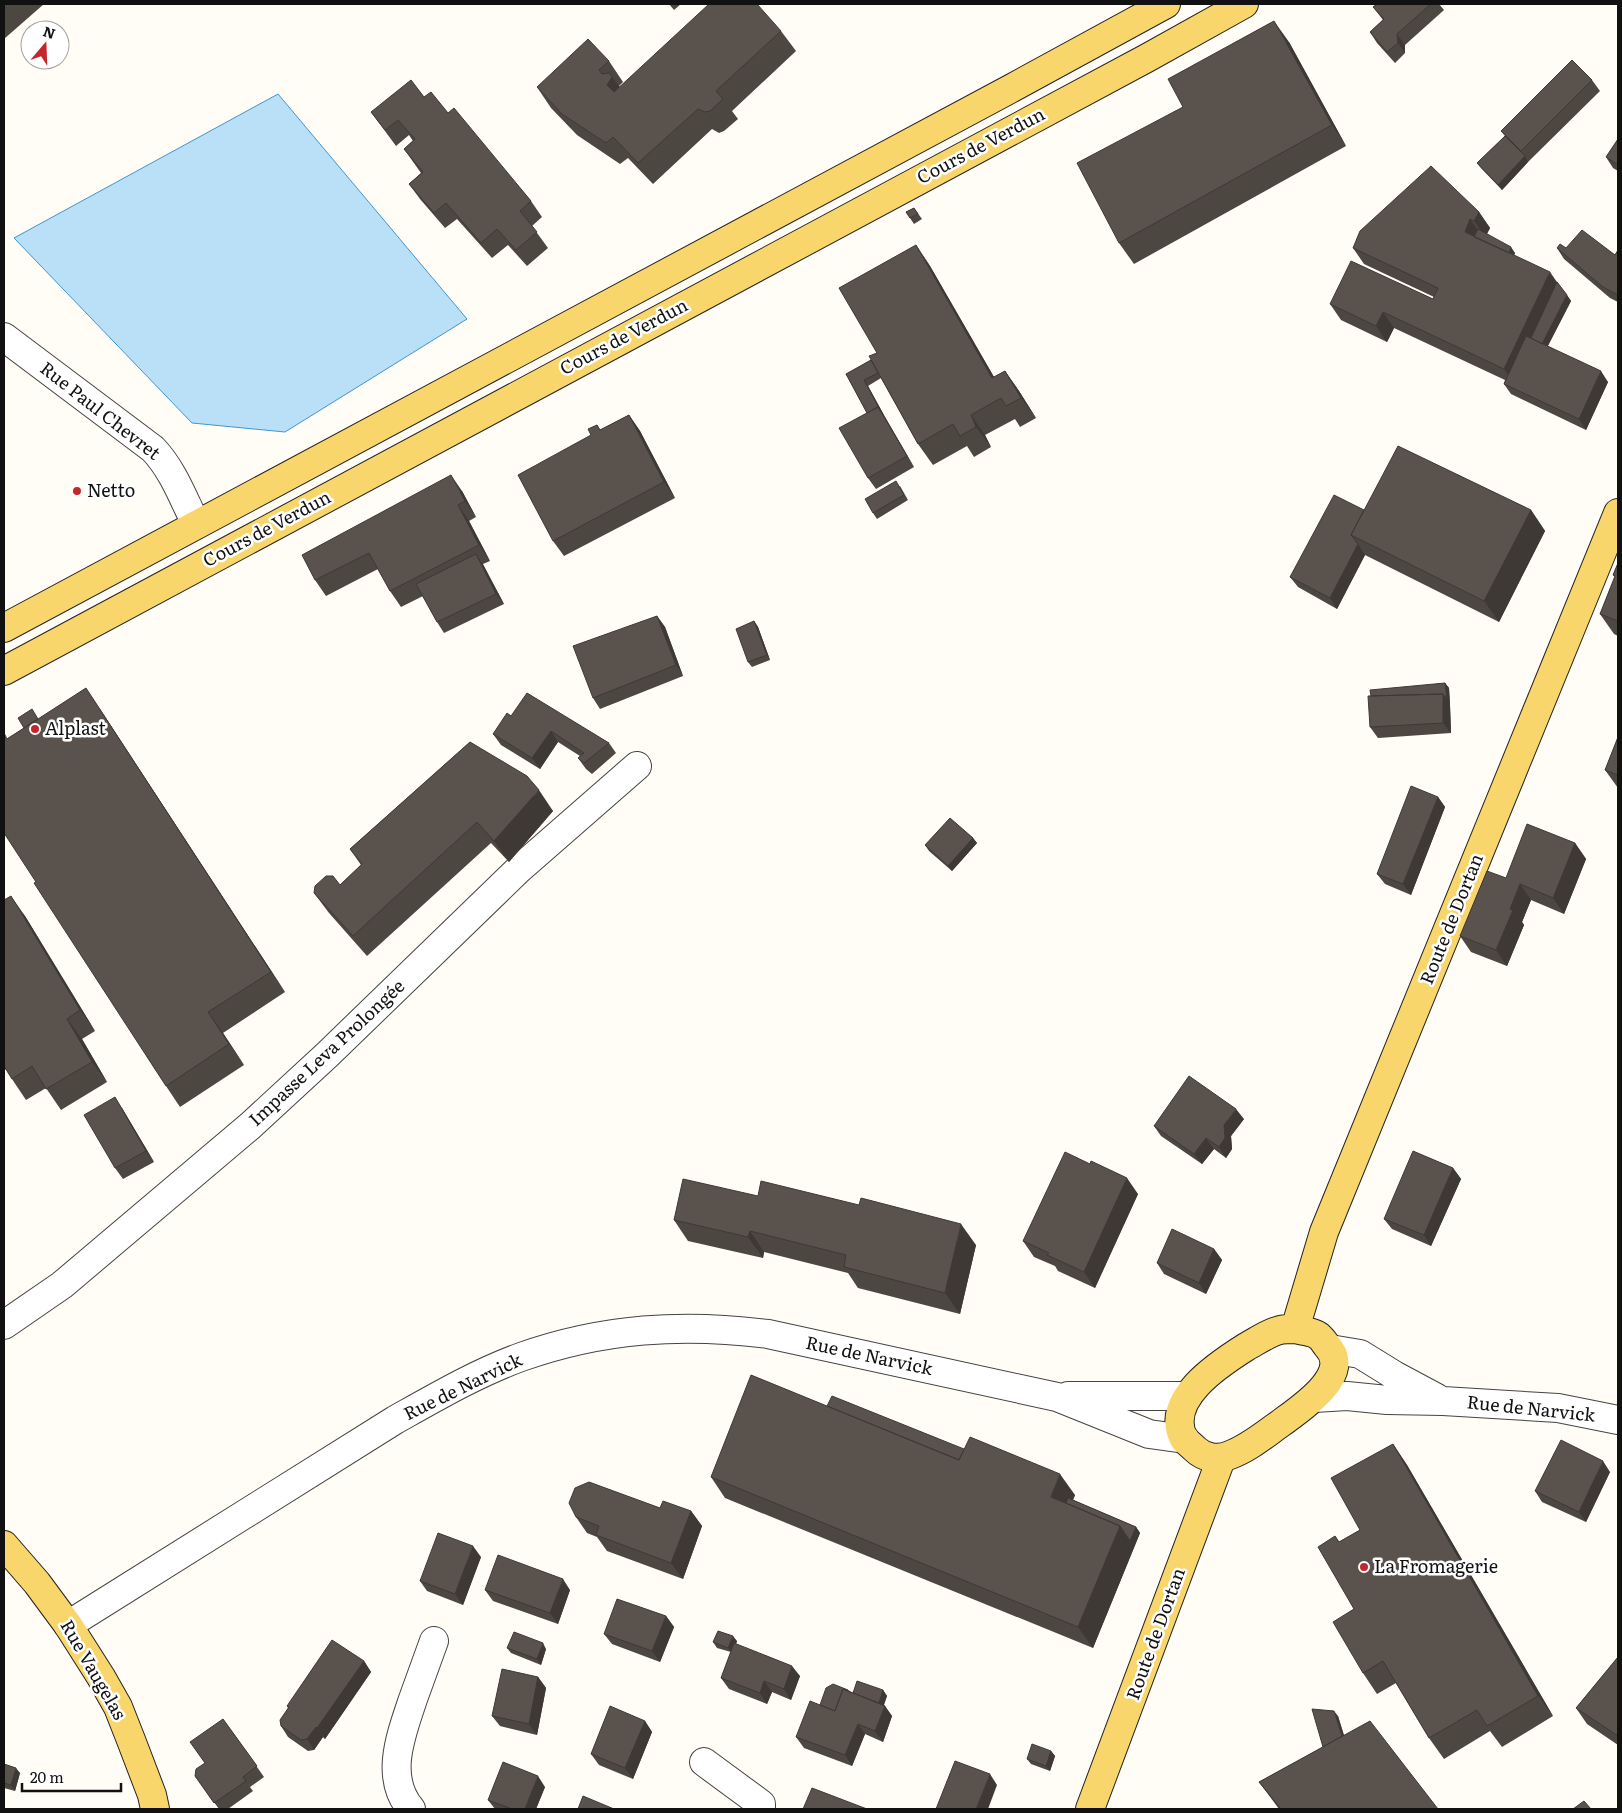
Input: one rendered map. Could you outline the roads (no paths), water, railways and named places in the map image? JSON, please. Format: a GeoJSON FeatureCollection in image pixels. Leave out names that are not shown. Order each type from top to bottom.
{"type":"FeatureCollection","features":[{"type":"Feature","properties":{"kind":"main road","name":"Cours de Verdun"},"geometry":{"type":"LineString","coordinates":[[4,628],[1166,4]]}},
{"type":"Feature","properties":{"kind":"main road"},"geometry":{"type":"LineString","coordinates":[[1147,58],[1147,50],[1155,36],[1184,4]]}},
{"type":"Feature","properties":{"kind":"main road"},"geometry":{"type":"LineString","coordinates":[[1193,32],[1223,4]]}},
{"type":"Feature","properties":{"kind":"main road","name":"Cours de Verdun"},"geometry":{"type":"LineString","coordinates":[[4,672],[872,204],[1147,58],[1244,4]]}},
{"type":"Feature","properties":{"kind":"main road"},"geometry":{"type":"LineString","coordinates":[[872,204],[926,158],[996,118],[1006,105],[1012,88]]}},
{"type":"Feature","properties":{"kind":"main road","name":"Route de Dortan"},"geometry":{"type":"LineString","coordinates":[[1295,1329],[1324,1232],[1618,513]]}},
{"type":"Feature","properties":{"kind":"main road"},"geometry":{"type":"LineString","coordinates":[[1295,1329],[1317,1335],[1330,1348],[1334,1360],[1332,1372],[1324,1388],[1314,1398],[1255,1442],[1238,1452],[1221,1458],[1201,1455],[1184,1439],[1180,1424],[1180,1413],[1188,1396],[1205,1376],[1239,1352],[1265,1336],[1280,1330],[1295,1329]]}},
{"type":"Feature","properties":{"kind":"main road","name":"Route de Dortan"},"geometry":{"type":"LineString","coordinates":[[1090,1809],[1221,1458]]}},
{"type":"Feature","properties":{"kind":"main road","name":"Rue Vaugelas"},"geometry":{"type":"LineString","coordinates":[[4,1545],[37,1583],[68,1625],[101,1677],[118,1707],[152,1795],[155,1809]]}},
{"type":"Feature","properties":{"kind":"street","name":"Rue Paul Chevret"},"geometry":{"type":"LineString","coordinates":[[4,337],[154,449],[172,473],[196,524]]}},
{"type":"Feature","properties":{"kind":"street","name":"Impasse Leva Prolongée"},"geometry":{"type":"LineString","coordinates":[[4,1325],[62,1285],[250,1126],[518,870],[637,766]]}},
{"type":"Feature","properties":{"kind":"street","name":"Rue de Narvick"},"geometry":{"type":"LineString","coordinates":[[68,1625],[396,1420],[446,1391],[520,1357],[585,1339],[637,1330],[681,1327],[729,1329],[768,1334],[1057,1397],[1149,1434],[1184,1439]]}},
{"type":"Feature","properties":{"kind":"street","name":"Rue de Narvick"},"geometry":{"type":"LineString","coordinates":[[1330,1348],[1360,1354],[1394,1375],[1443,1401]]}},
{"type":"Feature","properties":{"kind":"street","name":"Rue de Narvick"},"geometry":{"type":"LineString","coordinates":[[1057,1397],[1114,1395],[1188,1396]]}},
{"type":"Feature","properties":{"kind":"street","name":"Rue de Narvick"},"geometry":{"type":"LineString","coordinates":[[1314,1398],[1347,1396],[1387,1400],[1443,1401],[1558,1408],[1618,1420]]}},
{"type":"Feature","properties":{"kind":"street"},"geometry":{"type":"LineString","coordinates":[[411,1809],[402,1799],[396,1773],[398,1742],[434,1641]]}},
{"type":"Feature","properties":{"kind":"street"},"geometry":{"type":"LineString","coordinates":[[704,1762],[762,1804],[761,1809]]}},
{"type":"Feature","properties":{"kind":"water"},"geometry":{"type":"Polygon","coordinates":[[[278,94],[467,319],[285,432],[192,423],[14,238],[278,94]]]}},
{"type":"Feature","properties":{"kind":"place","name":"Netto"},"geometry":{"type":"Point","coordinates":[77,491]}},
{"type":"Feature","properties":{"kind":"place","name":"Alplast"},"geometry":{"type":"Point","coordinates":[35,729]}},
{"type":"Feature","properties":{"kind":"place","name":"La Fromagerie"},"geometry":{"type":"Point","coordinates":[1364,1567]}}]}
